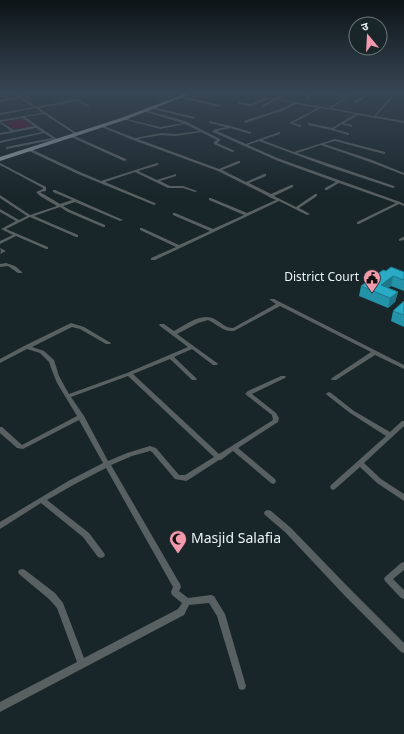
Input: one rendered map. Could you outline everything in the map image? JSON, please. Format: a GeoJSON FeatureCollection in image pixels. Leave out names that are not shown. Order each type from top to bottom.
{"type":"FeatureCollection","features":[{"type":"Feature","properties":{"kind":"main road"},"geometry":{"type":"LineString","coordinates":[[0,159],[97,127]]}},
{"type":"Feature","properties":{"kind":"street"},"geometry":{"type":"LineString","coordinates":[[8,127],[13,131]]}},
{"type":"Feature","properties":{"kind":"street"},"geometry":{"type":"LineString","coordinates":[[0,134],[35,127]]}},
{"type":"Feature","properties":{"kind":"street"},"geometry":{"type":"LineString","coordinates":[[36,127],[55,140]]}},
{"type":"Feature","properties":{"kind":"street"},"geometry":{"type":"LineString","coordinates":[[66,127],[75,135],[125,160]]}},
{"type":"Feature","properties":{"kind":"street"},"geometry":{"type":"LineString","coordinates":[[103,127],[218,170],[308,214]]}},
{"type":"Feature","properties":{"kind":"street"},"geometry":{"type":"LineString","coordinates":[[195,127],[219,140],[214,143],[233,151]]}},
{"type":"Feature","properties":{"kind":"street"},"geometry":{"type":"LineString","coordinates":[[324,127],[348,134]]}},
{"type":"Feature","properties":{"kind":"street"},"geometry":{"type":"LineString","coordinates":[[133,139],[161,134],[176,135],[229,128],[250,133]]}},
{"type":"Feature","properties":{"kind":"street"},"geometry":{"type":"LineString","coordinates":[[214,131],[279,160],[404,205]]}},
{"type":"Feature","properties":{"kind":"street"},"geometry":{"type":"LineString","coordinates":[[0,142],[44,132]]}},
{"type":"Feature","properties":{"kind":"street"},"geometry":{"type":"LineString","coordinates":[[246,145],[279,133]]}},
{"type":"Feature","properties":{"kind":"street"},"geometry":{"type":"LineString","coordinates":[[7,148],[55,140]]}},
{"type":"Feature","properties":{"kind":"street"},"geometry":{"type":"LineString","coordinates":[[259,140],[393,187]]}},
{"type":"Feature","properties":{"kind":"street"},"geometry":{"type":"LineString","coordinates":[[294,153],[320,144],[338,141],[384,153]]}},
{"type":"Feature","properties":{"kind":"street"},"geometry":{"type":"LineString","coordinates":[[0,142],[14,155]]}},
{"type":"Feature","properties":{"kind":"street"},"geometry":{"type":"LineString","coordinates":[[320,144],[404,174]]}},
{"type":"Feature","properties":{"kind":"street"},"geometry":{"type":"LineString","coordinates":[[30,150],[79,173],[154,204]]}},
{"type":"Feature","properties":{"kind":"street"},"geometry":{"type":"LineString","coordinates":[[218,170],[239,162]]}},
{"type":"Feature","properties":{"kind":"street"},"geometry":{"type":"LineString","coordinates":[[0,164],[45,188],[46,190],[40,191],[39,194],[104,226]]}},
{"type":"Feature","properties":{"kind":"street"},"geometry":{"type":"LineString","coordinates":[[102,182],[157,164]]}},
{"type":"Feature","properties":{"kind":"street"},"geometry":{"type":"LineString","coordinates":[[135,170],[172,188],[183,187],[195,191]]}},
{"type":"Feature","properties":{"kind":"street"},"geometry":{"type":"LineString","coordinates":[[157,181],[175,174]]}},
{"type":"Feature","properties":{"kind":"street"},"geometry":{"type":"LineString","coordinates":[[246,183],[265,175]]}},
{"type":"Feature","properties":{"kind":"street"},"geometry":{"type":"LineString","coordinates":[[326,189],[339,181]]}},
{"type":"Feature","properties":{"kind":"street"},"geometry":{"type":"LineString","coordinates":[[270,196],[292,186]]}},
{"type":"Feature","properties":{"kind":"street"},"geometry":{"type":"LineString","coordinates":[[54,191],[74,201],[121,220]]}},
{"type":"Feature","properties":{"kind":"street"},"geometry":{"type":"LineString","coordinates":[[0,196],[30,216],[77,236]]}},
{"type":"Feature","properties":{"kind":"street"},"geometry":{"type":"LineString","coordinates":[[297,208],[316,196]]}},
{"type":"Feature","properties":{"kind":"street"},"geometry":{"type":"LineString","coordinates":[[210,199],[248,215]]}},
{"type":"Feature","properties":{"kind":"street"},"geometry":{"type":"LineString","coordinates":[[153,260],[279,200]]}},
{"type":"Feature","properties":{"kind":"street"},"geometry":{"type":"LineString","coordinates":[[47,248],[2,229],[30,216],[74,201]]}},
{"type":"Feature","properties":{"kind":"street"},"geometry":{"type":"LineString","coordinates":[[358,223],[398,203]]}},
{"type":"Feature","properties":{"kind":"street"},"geometry":{"type":"LineString","coordinates":[[0,210],[18,221]]}},
{"type":"Feature","properties":{"kind":"street"},"geometry":{"type":"LineString","coordinates":[[174,214],[214,231]]}},
{"type":"Feature","properties":{"kind":"street"},"geometry":{"type":"LineString","coordinates":[[141,229],[179,247]]}},
{"type":"Feature","properties":{"kind":"street"},"geometry":{"type":"LineString","coordinates":[[0,243],[15,235]]}},
{"type":"Feature","properties":{"kind":"street"},"geometry":{"type":"LineString","coordinates":[[0,249],[4,251],[0,253]]}},
{"type":"Feature","properties":{"kind":"street"},"geometry":{"type":"LineString","coordinates":[[0,266],[4,264],[13,266],[20,272]]}},
{"type":"Feature","properties":{"kind":"street"},"geometry":{"type":"LineString","coordinates":[[272,300],[404,367]]}},
{"type":"Feature","properties":{"kind":"street"},"geometry":{"type":"LineString","coordinates":[[174,334],[205,318],[211,319],[226,329],[234,329],[280,304]]}},
{"type":"Feature","properties":{"kind":"street"},"geometry":{"type":"LineString","coordinates":[[0,362],[26,347],[71,325],[82,328],[108,343]]}},
{"type":"Feature","properties":{"kind":"street"},"geometry":{"type":"LineString","coordinates":[[162,325],[215,364]]}},
{"type":"Feature","properties":{"kind":"street"},"geometry":{"type":"LineString","coordinates":[[26,347],[42,352],[52,361],[53,372],[81,416],[106,464],[177,587],[175,592],[187,602],[211,599],[221,614],[242,686]]}},
{"type":"Feature","properties":{"kind":"street"},"geometry":{"type":"LineString","coordinates":[[69,396],[129,374],[192,347]]}},
{"type":"Feature","properties":{"kind":"street"},"geometry":{"type":"LineString","coordinates":[[334,378],[374,353]]}},
{"type":"Feature","properties":{"kind":"street"},"geometry":{"type":"LineString","coordinates":[[170,356],[194,379]]}},
{"type":"Feature","properties":{"kind":"street"},"geometry":{"type":"LineString","coordinates":[[129,374],[219,458]]}},
{"type":"Feature","properties":{"kind":"street"},"geometry":{"type":"LineString","coordinates":[[0,526],[42,500],[106,464],[150,448],[154,450],[177,477],[182,479],[186,478],[276,421],[274,414],[248,394],[283,377]]}},
{"type":"Feature","properties":{"kind":"street"},"geometry":{"type":"LineString","coordinates":[[329,394],[352,412],[389,435]]}},
{"type":"Feature","properties":{"kind":"street"},"geometry":{"type":"LineString","coordinates":[[0,430],[23,447],[81,416]]}},
{"type":"Feature","properties":{"kind":"street"},"geometry":{"type":"LineString","coordinates":[[333,487],[404,423]]}},
{"type":"Feature","properties":{"kind":"street"},"geometry":{"type":"LineString","coordinates":[[234,448],[273,481]]}},
{"type":"Feature","properties":{"kind":"street"},"geometry":{"type":"LineString","coordinates":[[360,463],[379,481],[404,498]]}},
{"type":"Feature","properties":{"kind":"street"},"geometry":{"type":"LineString","coordinates":[[42,500],[86,535],[101,555]]}},
{"type":"Feature","properties":{"kind":"street"},"geometry":{"type":"LineString","coordinates":[[268,513],[288,530],[404,649]]}},
{"type":"Feature","properties":{"kind":"street"},"geometry":{"type":"LineString","coordinates":[[404,565],[388,579],[404,595]]}},
{"type":"Feature","properties":{"kind":"street"},"geometry":{"type":"LineString","coordinates":[[22,572],[52,596],[60,606],[82,664]]}},
{"type":"Feature","properties":{"kind":"street"},"geometry":{"type":"LineString","coordinates":[[0,706],[181,612],[187,602]]}},
{"type":"Feature","properties":{"kind":"shaded area"},"geometry":{"type":"Polygon","coordinates":[[[12,127],[24,127],[14,129],[12,127]]]}},
{"type":"Feature","properties":{"kind":"building"},"geometry":{"type":"Polygon","coordinates":[[[391,267],[404,272],[404,280],[393,276],[381,285],[398,292],[390,298],[361,286],[383,270],[386,271],[391,267]]]}},
{"type":"Feature","properties":{"kind":"building"},"geometry":{"type":"Polygon","coordinates":[[[404,301],[404,315],[393,311],[404,301]]]}},
{"type":"Feature","properties":{"kind":"place","name":"District Court"},"geometry":{"type":"Point","coordinates":[372,293]}},
{"type":"Feature","properties":{"kind":"place","name":"Masjid Salafia"},"geometry":{"type":"Point","coordinates":[178,554]}}]}
